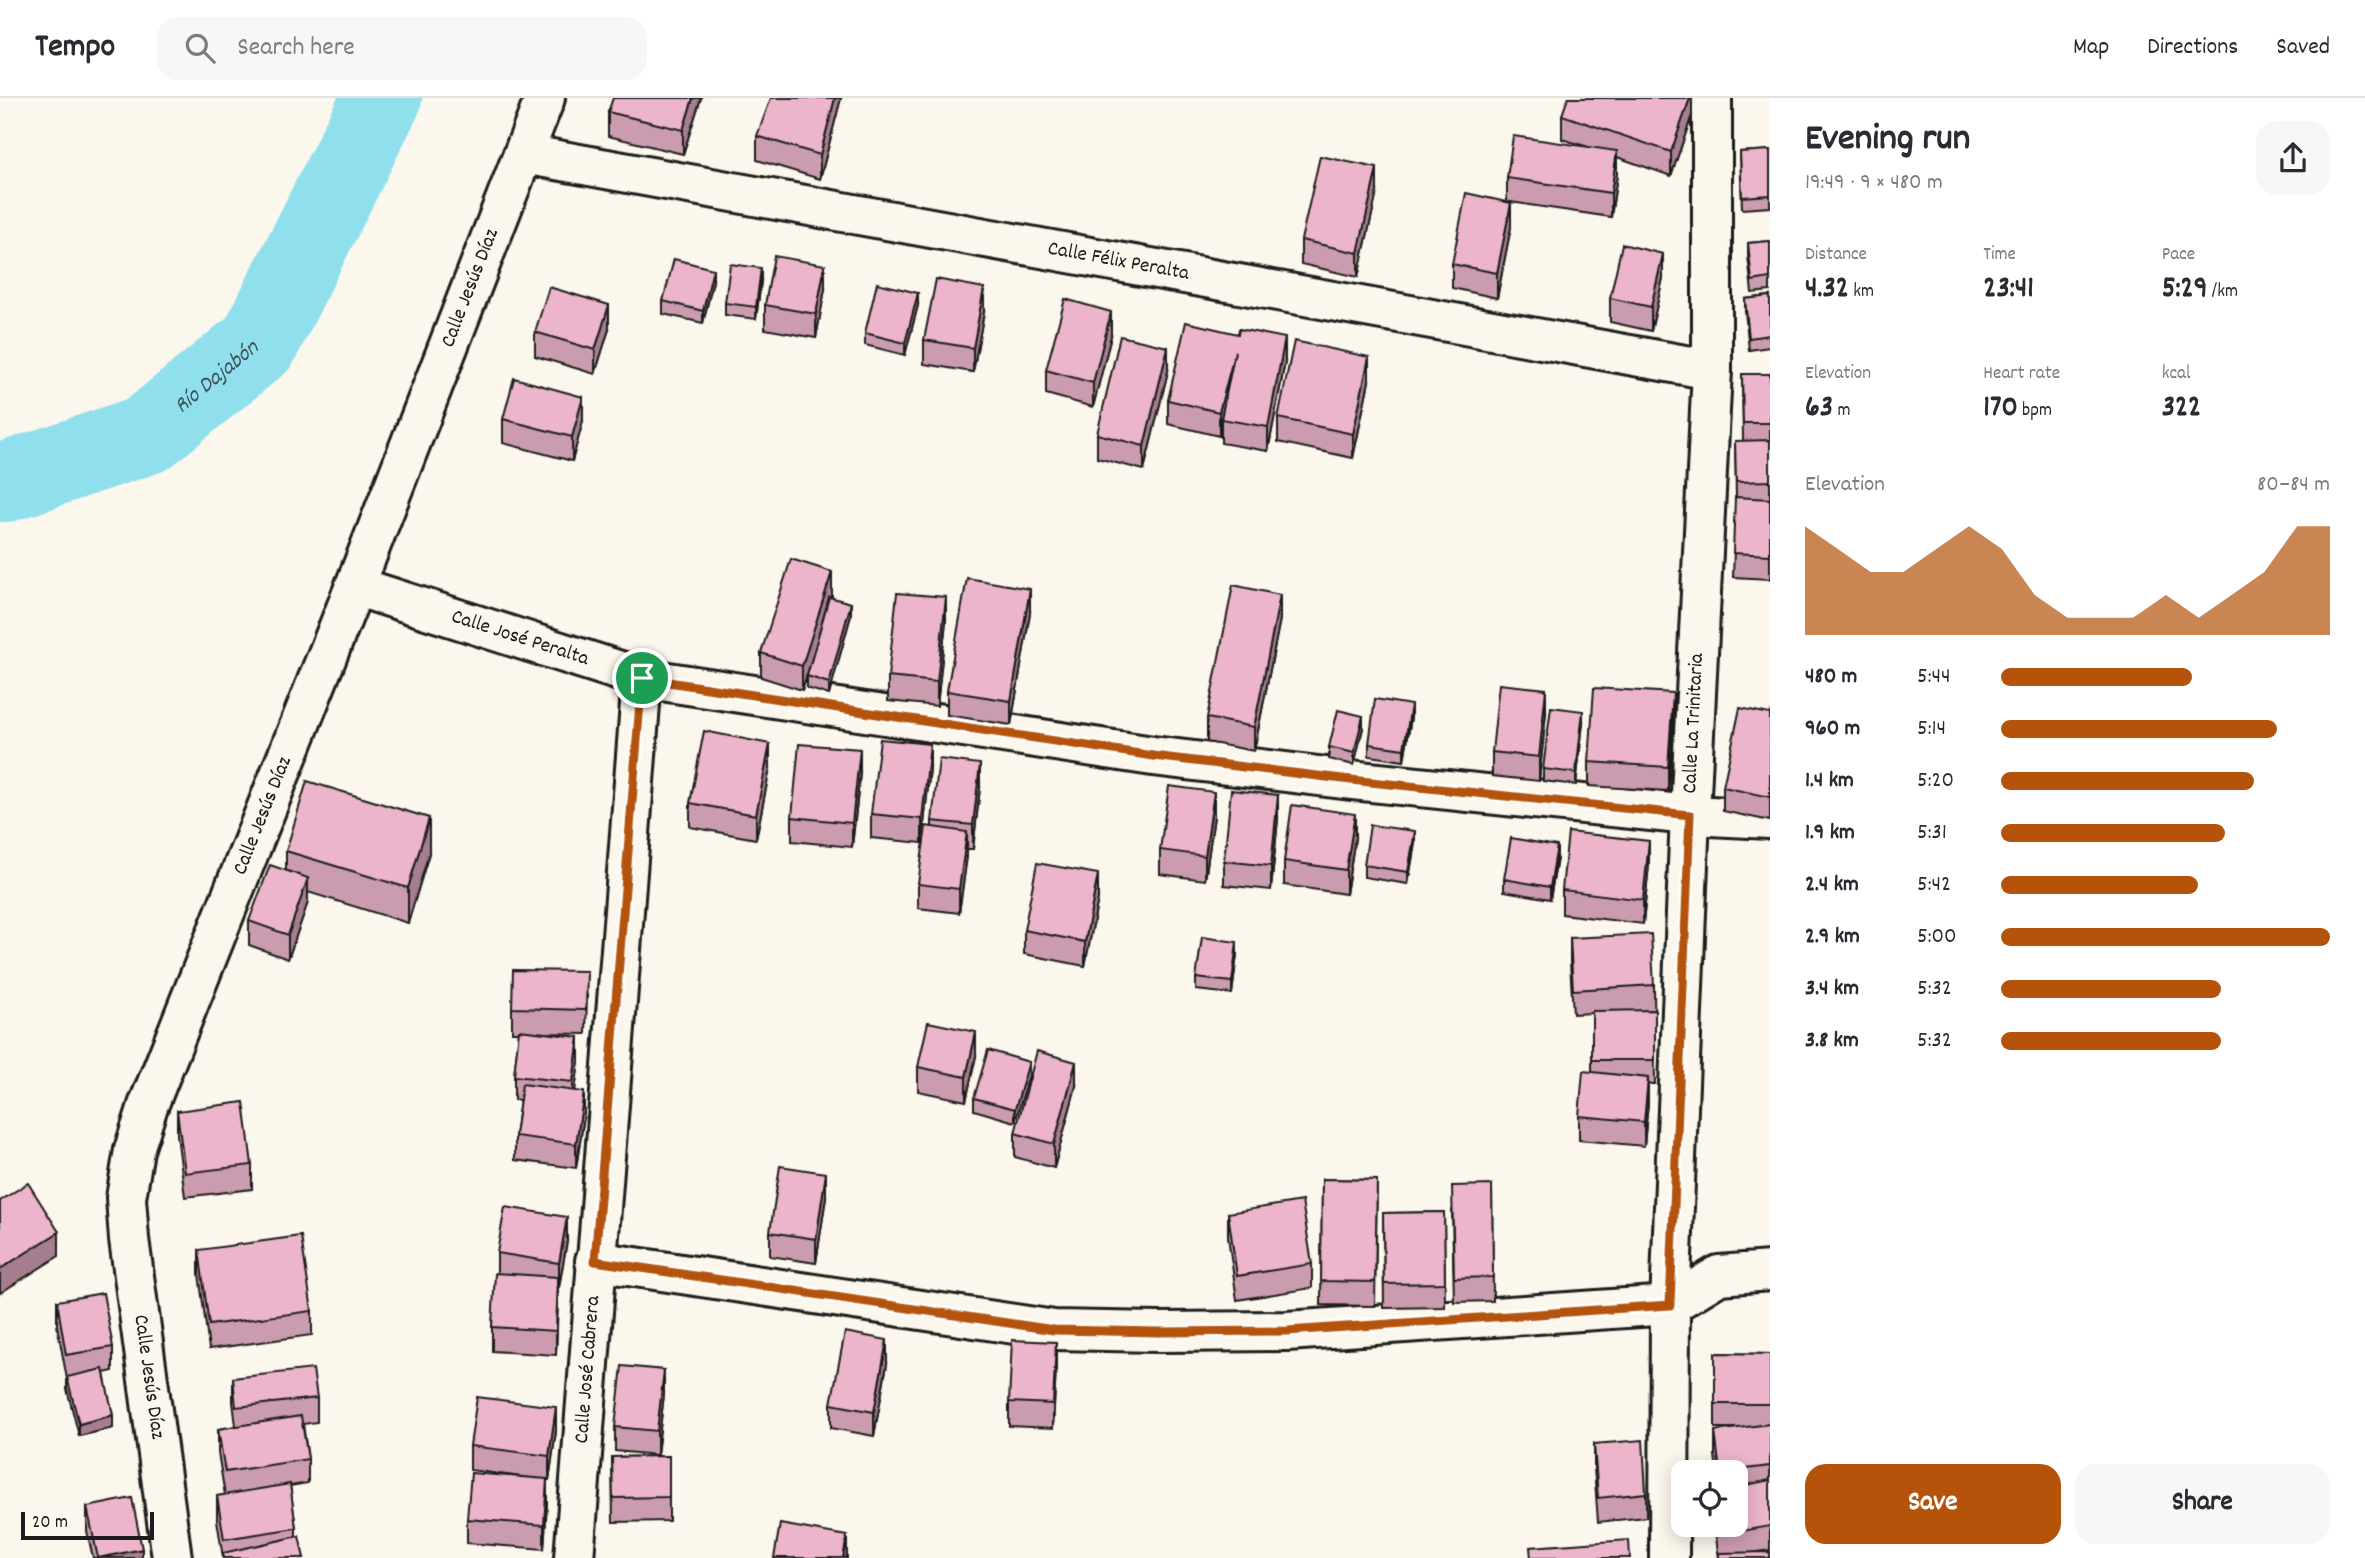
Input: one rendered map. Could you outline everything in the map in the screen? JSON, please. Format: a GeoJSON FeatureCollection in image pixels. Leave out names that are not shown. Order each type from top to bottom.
{"type":"FeatureCollection","features":[{"type":"Feature","properties":{"kind":"street","name":"Calle Jesús Díaz"},"geometry":{"type":"LineString","coordinates":[[172,1558],[126,1198],[134,1150],[148,1105],[355,586],[545,98]]}},
{"type":"Feature","properties":{"kind":"street","name":"Calle La Trinitaria"},"geometry":{"type":"LineString","coordinates":[[1669,1558],[1670,1305],[1712,370],[1712,98]]}},
{"type":"Feature","properties":{"kind":"street","name":"Calle Félix Peralta"},"geometry":{"type":"LineString","coordinates":[[524,154],[1712,370]]}},
{"type":"Feature","properties":{"kind":"street","name":"Calle José Peralta"},"geometry":{"type":"LineString","coordinates":[[355,586],[642,678],[1167,758],[1690,815],[1770,819]]}},
{"type":"Feature","properties":{"kind":"street","name":"Calle José Cabrera"},"geometry":{"type":"LineString","coordinates":[[574,1558],[642,678]]}},
{"type":"Feature","properties":{"kind":"street"},"geometry":{"type":"LineString","coordinates":[[595,1261],[1054,1330],[1159,1332],[1287,1331],[1670,1305],[1719,1275],[1770,1271]]}},
{"type":"Feature","properties":{"kind":"building"},"geometry":{"type":"Polygon","coordinates":[[[613,98],[693,98],[683,130],[608,112],[613,98]]]}},
{"type":"Feature","properties":{"kind":"building"},"geometry":{"type":"Polygon","coordinates":[[[771,98],[835,98],[820,155],[757,136],[771,98]]]}},
{"type":"Feature","properties":{"kind":"building"},"geometry":{"type":"Polygon","coordinates":[[[1568,98],[1690,98],[1671,152],[1562,115],[1568,98]]]}},
{"type":"Feature","properties":{"kind":"building"},"geometry":{"type":"Polygon","coordinates":[[[1513,136],[1617,151],[1611,193],[1507,178],[1513,136]]]}},
{"type":"Feature","properties":{"kind":"building"},"geometry":{"type":"Polygon","coordinates":[[[1770,150],[1770,195],[1742,197],[1740,152],[1770,150]]]}},
{"type":"Feature","properties":{"kind":"building"},"geometry":{"type":"Polygon","coordinates":[[[1320,156],[1377,168],[1358,253],[1301,240],[1320,156]]]}},
{"type":"Feature","properties":{"kind":"building"},"geometry":{"type":"Polygon","coordinates":[[[1466,193],[1511,203],[1497,273],[1452,264],[1466,193]]]}},
{"type":"Feature","properties":{"kind":"building"},"geometry":{"type":"Polygon","coordinates":[[[1770,241],[1770,278],[1752,281],[1748,243],[1770,241]]]}},
{"type":"Feature","properties":{"kind":"building"},"geometry":{"type":"Polygon","coordinates":[[[1622,244],[1663,254],[1651,307],[1610,298],[1622,244]]]}},
{"type":"Feature","properties":{"kind":"building"},"geometry":{"type":"Polygon","coordinates":[[[774,256],[825,265],[816,314],[765,305],[774,256]]]}},
{"type":"Feature","properties":{"kind":"building"},"geometry":{"type":"Polygon","coordinates":[[[674,259],[713,269],[703,311],[663,301],[674,259]]]}},
{"type":"Feature","properties":{"kind":"building"},"geometry":{"type":"Polygon","coordinates":[[[730,264],[761,268],[756,307],[725,303],[730,264]]]}},
{"type":"Feature","properties":{"kind":"building"},"geometry":{"type":"Polygon","coordinates":[[[936,279],[984,288],[973,348],[924,340],[936,279]]]}},
{"type":"Feature","properties":{"kind":"building"},"geometry":{"type":"Polygon","coordinates":[[[877,283],[918,293],[905,343],[865,333],[877,283]]]}},
{"type":"Feature","properties":{"kind":"building"},"geometry":{"type":"Polygon","coordinates":[[[549,287],[609,305],[595,350],[535,332],[549,287]]]}},
{"type":"Feature","properties":{"kind":"building"},"geometry":{"type":"Polygon","coordinates":[[[1770,296],[1770,335],[1749,338],[1745,299],[1770,296]]]}},
{"type":"Feature","properties":{"kind":"building"},"geometry":{"type":"Polygon","coordinates":[[[1065,299],[1111,312],[1093,383],[1046,370],[1065,299]]]}},
{"type":"Feature","properties":{"kind":"building"},"geometry":{"type":"Polygon","coordinates":[[[1186,322],[1238,334],[1239,329],[1285,338],[1268,427],[1221,419],[1235,351],[1219,412],[1168,400],[1186,322]]]}},
{"type":"Feature","properties":{"kind":"building"},"geometry":{"type":"Polygon","coordinates":[[[1120,336],[1168,347],[1144,446],[1097,434],[1120,336]]]}},
{"type":"Feature","properties":{"kind":"building"},"geometry":{"type":"Polygon","coordinates":[[[1294,341],[1369,357],[1353,434],[1278,418],[1294,341]]]}},
{"type":"Feature","properties":{"kind":"building"},"geometry":{"type":"Polygon","coordinates":[[[1742,374],[1770,374],[1770,423],[1743,423],[1742,374]]]}},
{"type":"Feature","properties":{"kind":"building"},"geometry":{"type":"Polygon","coordinates":[[[514,378],[583,397],[572,437],[503,419],[514,378]]]}},
{"type":"Feature","properties":{"kind":"building"},"geometry":{"type":"Polygon","coordinates":[[[1770,440],[1770,481],[1736,482],[1735,441],[1770,440]]]}},
{"type":"Feature","properties":{"kind":"building"},"geometry":{"type":"Polygon","coordinates":[[[1735,497],[1770,499],[1770,555],[1733,553],[1735,497]]]}},
{"type":"Feature","properties":{"kind":"building"},"geometry":{"type":"Polygon","coordinates":[[[791,559],[832,572],[802,666],[761,653],[791,559]]]}},
{"type":"Feature","properties":{"kind":"building"},"geometry":{"type":"Polygon","coordinates":[[[967,578],[1030,589],[1011,701],[947,691],[967,578]]]}},
{"type":"Feature","properties":{"kind":"building"},"geometry":{"type":"Polygon","coordinates":[[[1233,585],[1280,595],[1254,727],[1207,718],[1233,585]]]}},
{"type":"Feature","properties":{"kind":"building"},"geometry":{"type":"Polygon","coordinates":[[[897,593],[946,597],[937,682],[888,677],[897,593]]]}},
{"type":"Feature","properties":{"kind":"building"},"geometry":{"type":"Polygon","coordinates":[[[829,597],[851,603],[829,683],[807,676],[829,597]]]}},
{"type":"Feature","properties":{"kind":"building"},"geometry":{"type":"Polygon","coordinates":[[[1499,684],[1546,689],[1539,757],[1492,752],[1499,684]]]}},
{"type":"Feature","properties":{"kind":"building"},"geometry":{"type":"Polygon","coordinates":[[[1594,688],[1673,693],[1668,767],[1589,762],[1594,688]]]}},
{"type":"Feature","properties":{"kind":"building"},"geometry":{"type":"Polygon","coordinates":[[[1375,699],[1411,705],[1404,749],[1369,744],[1375,699]]]}},
{"type":"Feature","properties":{"kind":"building"},"geometry":{"type":"Polygon","coordinates":[[[1551,707],[1583,711],[1576,773],[1543,769],[1551,707]]]}},
{"type":"Feature","properties":{"kind":"building"},"geometry":{"type":"Polygon","coordinates":[[[1740,708],[1770,714],[1770,797],[1723,787],[1740,708]]]}},
{"type":"Feature","properties":{"kind":"building"},"geometry":{"type":"Polygon","coordinates":[[[1338,710],[1363,716],[1354,753],[1329,747],[1338,710]]]}},
{"type":"Feature","properties":{"kind":"building"},"geometry":{"type":"Polygon","coordinates":[[[704,731],[770,744],[756,815],[690,803],[704,731]]]}},
{"type":"Feature","properties":{"kind":"building"},"geometry":{"type":"Polygon","coordinates":[[[880,739],[930,744],[922,819],[871,814],[880,739]]]}},
{"type":"Feature","properties":{"kind":"building"},"geometry":{"type":"Polygon","coordinates":[[[799,744],[860,749],[852,823],[792,817],[799,744]]]}},
{"type":"Feature","properties":{"kind":"building"},"geometry":{"type":"Polygon","coordinates":[[[939,759],[980,764],[973,825],[932,821],[939,759]]]}},
{"type":"Feature","properties":{"kind":"building"},"geometry":{"type":"Polygon","coordinates":[[[307,781],[429,818],[408,888],[286,851],[307,781]]]}},
{"type":"Feature","properties":{"kind":"building"},"geometry":{"type":"Polygon","coordinates":[[[1169,786],[1214,792],[1205,856],[1160,850],[1169,786]]]}},
{"type":"Feature","properties":{"kind":"building"},"geometry":{"type":"Polygon","coordinates":[[[1231,790],[1278,795],[1271,866],[1224,861],[1231,790]]]}},
{"type":"Feature","properties":{"kind":"building"},"geometry":{"type":"Polygon","coordinates":[[[1292,805],[1355,814],[1346,870],[1284,861],[1292,805]]]}},
{"type":"Feature","properties":{"kind":"building"},"geometry":{"type":"Polygon","coordinates":[[[1370,825],[1415,831],[1408,872],[1364,865],[1370,825]]]}},
{"type":"Feature","properties":{"kind":"building"},"geometry":{"type":"Polygon","coordinates":[[[926,826],[967,832],[959,889],[918,884],[926,826]]]}},
{"type":"Feature","properties":{"kind":"building"},"geometry":{"type":"Polygon","coordinates":[[[1568,832],[1649,841],[1643,900],[1562,890],[1568,832]]]}},
{"type":"Feature","properties":{"kind":"building"},"geometry":{"type":"Polygon","coordinates":[[[1511,838],[1557,846],[1550,887],[1504,879],[1511,838]]]}},
{"type":"Feature","properties":{"kind":"building"},"geometry":{"type":"Polygon","coordinates":[[[1037,863],[1098,874],[1085,942],[1024,930],[1037,863]]]}},
{"type":"Feature","properties":{"kind":"building"},"geometry":{"type":"Polygon","coordinates":[[[270,865],[308,878],[288,935],[249,921],[270,865]]]}},
{"type":"Feature","properties":{"kind":"building"},"geometry":{"type":"Polygon","coordinates":[[[1651,934],[1654,985],[1573,990],[1570,938],[1651,934]]]}},
{"type":"Feature","properties":{"kind":"building"},"geometry":{"type":"Polygon","coordinates":[[[1202,937],[1237,942],[1232,982],[1196,978],[1202,937]]]}},
{"type":"Feature","properties":{"kind":"building"},"geometry":{"type":"Polygon","coordinates":[[[513,970],[587,971],[586,1010],[512,1008],[513,970]]]}},
{"type":"Feature","properties":{"kind":"building"},"geometry":{"type":"Polygon","coordinates":[[[1655,1010],[1655,1060],[1592,1060],[1592,1011],[1655,1010]]]}},
{"type":"Feature","properties":{"kind":"building"},"geometry":{"type":"Polygon","coordinates":[[[928,1022],[976,1032],[966,1077],[918,1067],[928,1022]]]}},
{"type":"Feature","properties":{"kind":"building"},"geometry":{"type":"Polygon","coordinates":[[[519,1030],[579,1037],[573,1082],[514,1076],[519,1030]]]}},
{"type":"Feature","properties":{"kind":"building"},"geometry":{"type":"Polygon","coordinates":[[[988,1050],[1029,1062],[1015,1109],[974,1098],[988,1050]]]}},
{"type":"Feature","properties":{"kind":"building"},"geometry":{"type":"Polygon","coordinates":[[[1037,1051],[1076,1062],[1054,1144],[1015,1133],[1037,1051]]]}},
{"type":"Feature","properties":{"kind":"building"},"geometry":{"type":"Polygon","coordinates":[[[1583,1071],[1648,1078],[1644,1122],[1579,1116],[1583,1071]]]}},
{"type":"Feature","properties":{"kind":"building"},"geometry":{"type":"Polygon","coordinates":[[[522,1084],[584,1092],[576,1144],[515,1136],[522,1084]]]}},
{"type":"Feature","properties":{"kind":"building"},"geometry":{"type":"Polygon","coordinates":[[[244,1102],[252,1165],[185,1173],[177,1111],[244,1102]]]}},
{"type":"Feature","properties":{"kind":"building"},"geometry":{"type":"Polygon","coordinates":[[[780,1166],[826,1173],[816,1239],[770,1232],[780,1166]]]}},
{"type":"Feature","properties":{"kind":"building"},"geometry":{"type":"Polygon","coordinates":[[[1322,1179],[1377,1180],[1375,1282],[1321,1281],[1322,1179]]]}},
{"type":"Feature","properties":{"kind":"building"},"geometry":{"type":"Polygon","coordinates":[[[28,1183],[59,1232],[0,1269],[0,1201],[28,1183]]]}},
{"type":"Feature","properties":{"kind":"building"},"geometry":{"type":"Polygon","coordinates":[[[1492,1185],[1493,1277],[1454,1278],[1452,1186],[1492,1185]]]}},
{"type":"Feature","properties":{"kind":"building"},"geometry":{"type":"Polygon","coordinates":[[[1302,1201],[1312,1264],[1237,1276],[1228,1213],[1302,1201]]]}},
{"type":"Feature","properties":{"kind":"building"},"geometry":{"type":"Polygon","coordinates":[[[505,1207],[567,1217],[559,1263],[497,1253],[505,1207]]]}},
{"type":"Feature","properties":{"kind":"building"},"geometry":{"type":"Polygon","coordinates":[[[1444,1212],[1445,1283],[1384,1284],[1383,1213],[1444,1212]]]}},
{"type":"Feature","properties":{"kind":"building"},"geometry":{"type":"Polygon","coordinates":[[[301,1236],[312,1311],[209,1325],[199,1250],[301,1236]]]}},
{"type":"Feature","properties":{"kind":"building"},"geometry":{"type":"Polygon","coordinates":[[[495,1273],[558,1277],[556,1331],[492,1327],[495,1273]]]}},
{"type":"Feature","properties":{"kind":"building"},"geometry":{"type":"Polygon","coordinates":[[[103,1293],[113,1347],[66,1355],[57,1301],[103,1293]]]}},
{"type":"Feature","properties":{"kind":"building"},"geometry":{"type":"Polygon","coordinates":[[[845,1332],[887,1340],[874,1412],[831,1404],[845,1332]]]}},
{"type":"Feature","properties":{"kind":"building"},"geometry":{"type":"Polygon","coordinates":[[[1012,1340],[1056,1342],[1053,1404],[1009,1402],[1012,1340]]]}},
{"type":"Feature","properties":{"kind":"building"},"geometry":{"type":"Polygon","coordinates":[[[1715,1353],[1770,1354],[1770,1404],[1715,1404],[1715,1353]]]}},
{"type":"Feature","properties":{"kind":"building"},"geometry":{"type":"Polygon","coordinates":[[[622,1366],[664,1370],[657,1431],[615,1427],[622,1366]]]}},
{"type":"Feature","properties":{"kind":"building"},"geometry":{"type":"Polygon","coordinates":[[[103,1369],[113,1415],[79,1424],[67,1377],[103,1369]]]}},
{"type":"Feature","properties":{"kind":"building"},"geometry":{"type":"Polygon","coordinates":[[[313,1369],[317,1398],[236,1407],[233,1378],[313,1369]]]}},
{"type":"Feature","properties":{"kind":"building"},"geometry":{"type":"Polygon","coordinates":[[[477,1397],[556,1407],[549,1456],[470,1446],[477,1397]]]}},
{"type":"Feature","properties":{"kind":"building"},"geometry":{"type":"Polygon","coordinates":[[[301,1416],[308,1459],[225,1472],[218,1429],[301,1416]]]}},
{"type":"Feature","properties":{"kind":"building"},"geometry":{"type":"Polygon","coordinates":[[[1770,1424],[1770,1466],[1748,1469],[1748,1460],[1719,1460],[1715,1431],[1770,1424]]]}},
{"type":"Feature","properties":{"kind":"building"},"geometry":{"type":"Polygon","coordinates":[[[1643,1440],[1646,1493],[1598,1498],[1594,1444],[1643,1440]]]}},
{"type":"Feature","properties":{"kind":"building"},"geometry":{"type":"Polygon","coordinates":[[[669,1456],[669,1497],[613,1498],[612,1457],[669,1456]]]}},
{"type":"Feature","properties":{"kind":"building"},"geometry":{"type":"Polygon","coordinates":[[[471,1473],[547,1479],[544,1525],[467,1519],[471,1473]]]}},
{"type":"Feature","properties":{"kind":"building"},"geometry":{"type":"Polygon","coordinates":[[[1770,1480],[1770,1526],[1748,1530],[1748,1485],[1770,1480]]]}},
{"type":"Feature","properties":{"kind":"building"},"geometry":{"type":"Polygon","coordinates":[[[290,1484],[296,1528],[224,1539],[217,1496],[290,1484]]]}},
{"type":"Feature","properties":{"kind":"building"},"geometry":{"type":"Polygon","coordinates":[[[132,1498],[142,1549],[98,1558],[87,1507],[132,1498]]]}},
{"type":"Feature","properties":{"kind":"building"},"geometry":{"type":"Polygon","coordinates":[[[780,1524],[847,1536],[843,1558],[774,1558],[780,1524]]]}},
{"type":"Feature","properties":{"kind":"building"},"geometry":{"type":"Polygon","coordinates":[[[299,1536],[304,1558],[224,1558],[223,1553],[299,1536]]]}},
{"type":"Feature","properties":{"kind":"building"},"geometry":{"type":"Polygon","coordinates":[[[1629,1540],[1630,1558],[1531,1558],[1530,1547],[1629,1540]]]}},
{"type":"Feature","properties":{"kind":"building"},"geometry":{"type":"Polygon","coordinates":[[[1770,1552],[1770,1558],[1719,1558],[1719,1553],[1770,1552]]]}},
{"type":"Feature","properties":{"kind":"waterway","name":"Río Dajabón"},"geometry":{"type":"LineString","coordinates":[[0,482],[148,434],[259,343],[382,98]]}},
{"type":"Feature","properties":{"kind":"route"},"geometry":{"type":"LineString","coordinates":[[642,678],[1153,756],[1351,780],[1690,815],[1670,1305],[1287,1331],[1054,1330],[595,1261],[642,678]]}}]}
